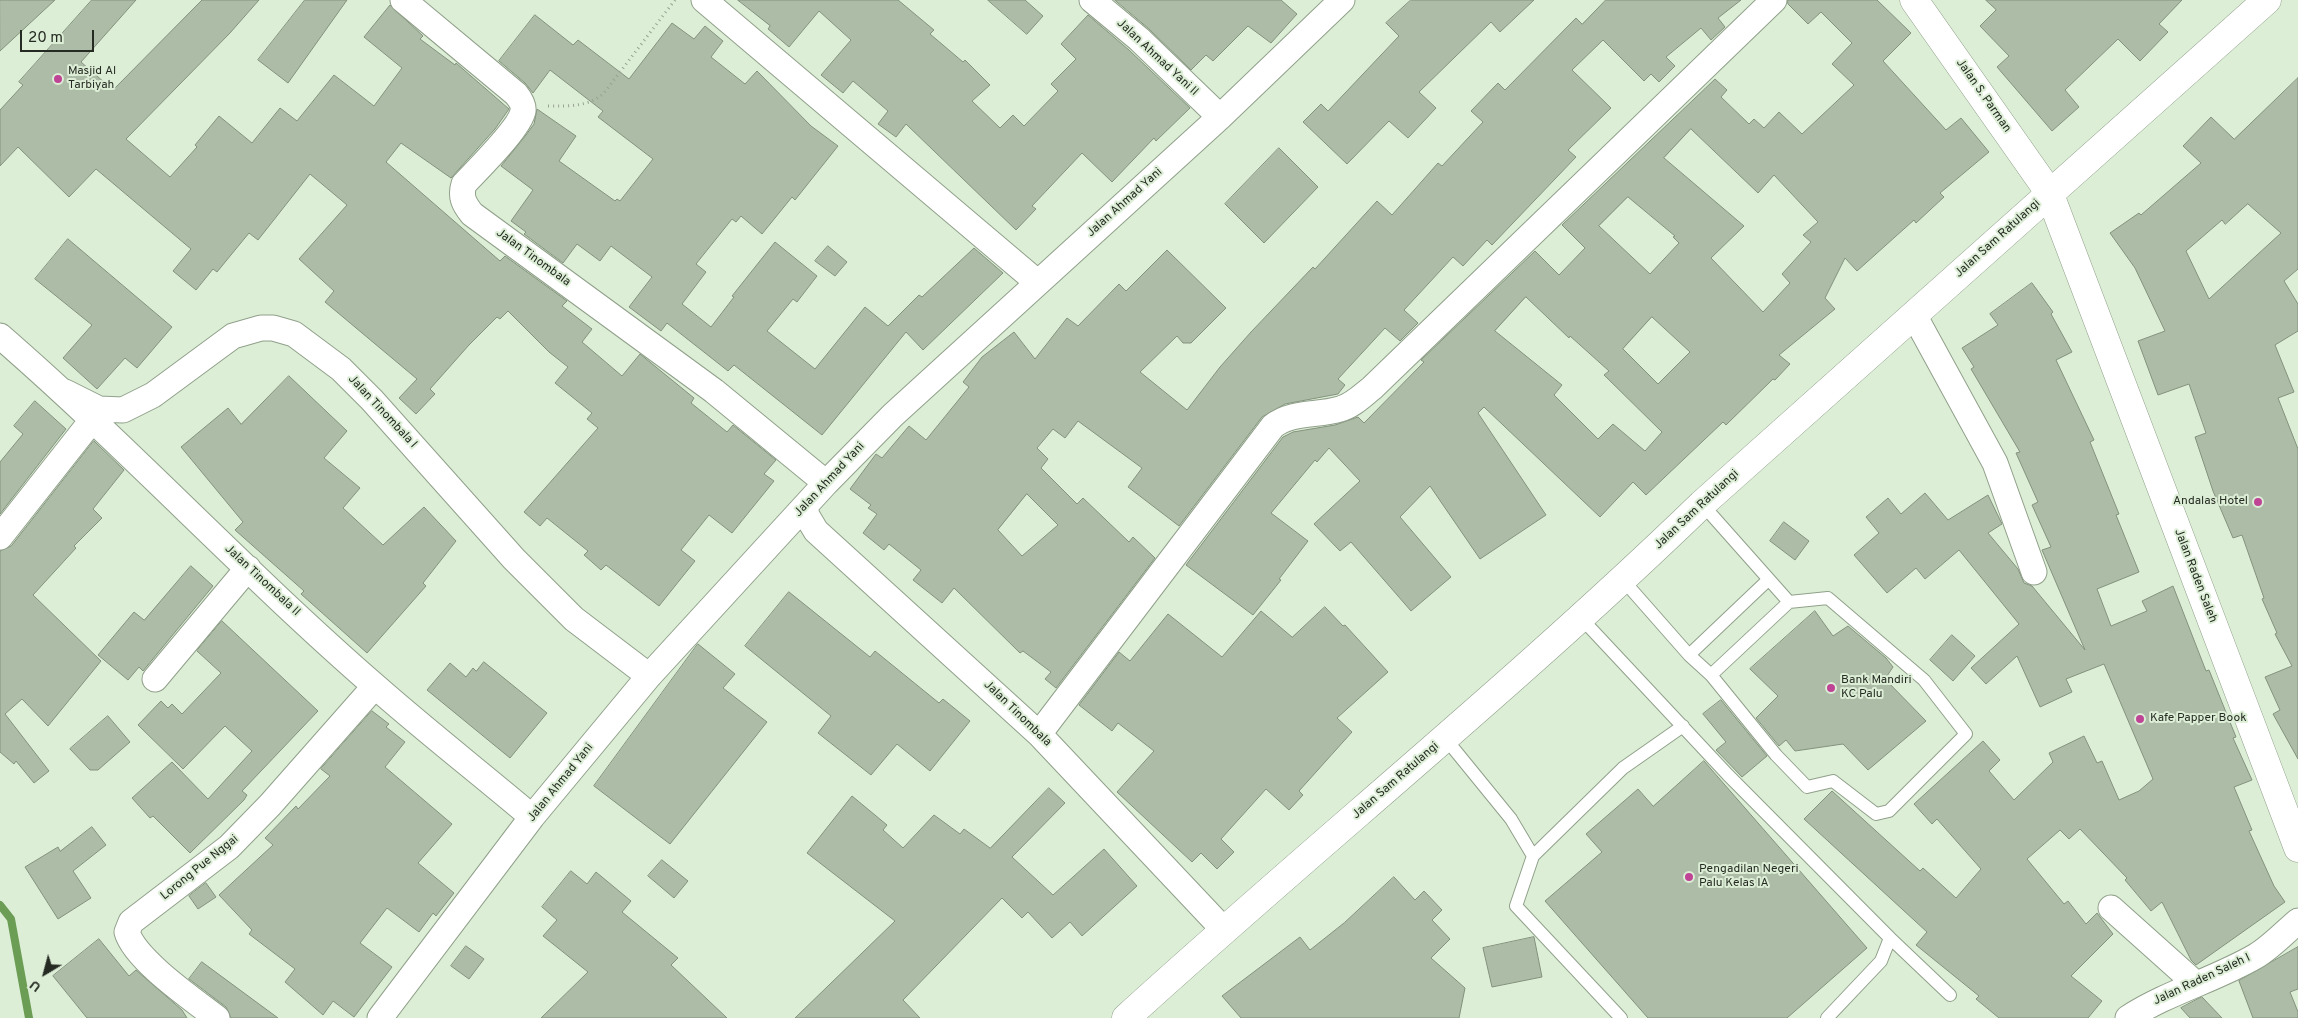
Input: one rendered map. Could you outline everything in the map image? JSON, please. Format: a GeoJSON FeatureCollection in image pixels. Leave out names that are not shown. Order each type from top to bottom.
{"type":"FeatureCollection","features":[{"type":"Feature","properties":{"kind":"main road","name":"Jalan S. Parman"},"geometry":{"type":"LineString","coordinates":[[1914,0],[2049,192]]}},
{"type":"Feature","properties":{"kind":"main road","name":"Jalan Sam Ratulangi"},"geometry":{"type":"LineString","coordinates":[[1126,1018],[1223,930],[1445,738],[1623,580],[1702,504],[2049,192],[2267,0]]}},
{"type":"Feature","properties":{"kind":"main road","name":"Jalan Raden Saleh"},"geometry":{"type":"LineString","coordinates":[[2049,192],[2296,836]]}},
{"type":"Feature","properties":{"kind":"street"},"geometry":{"type":"LineString","coordinates":[[403,0],[512,90],[523,105]]}},
{"type":"Feature","properties":{"kind":"street"},"geometry":{"type":"LineString","coordinates":[[704,0],[1037,282]]}},
{"type":"Feature","properties":{"kind":"street","name":"Jalan Ahmad Yani II"},"geometry":{"type":"LineString","coordinates":[[1092,0],[1139,39],[1220,117]]}},
{"type":"Feature","properties":{"kind":"street","name":"Jalan Ahmad Yani"},"geometry":{"type":"LineString","coordinates":[[380,1018],[532,817],[649,676],[826,483],[893,415],[1220,117],[1342,0]]}},
{"type":"Feature","properties":{"kind":"street"},"geometry":{"type":"LineString","coordinates":[[1039,734],[1273,426],[1284,418],[1341,409],[1356,401],[1372,388],[1774,0]]}},
{"type":"Feature","properties":{"kind":"street","name":"Jalan Tinombala"},"geometry":{"type":"LineString","coordinates":[[523,105],[524,109],[518,123],[464,184],[462,196],[465,206],[472,214],[714,391],[826,483]]}},
{"type":"Feature","properties":{"kind":"street"},"geometry":{"type":"LineString","coordinates":[[1914,315],[1995,463],[2034,572]]}},
{"type":"Feature","properties":{"kind":"street","name":"Jalan Tinombala I"},"geometry":{"type":"LineString","coordinates":[[65,392],[99,409],[123,410],[153,395],[233,336],[261,328],[285,330],[294,334],[341,369],[372,400],[514,559],[574,619],[649,676]]}},
{"type":"Feature","properties":{"kind":"street","name":"Jalan Tinombala II"},"geometry":{"type":"LineString","coordinates":[[0,336],[65,392],[248,568],[375,686],[532,817]]}},
{"type":"Feature","properties":{"kind":"street"},"geometry":{"type":"LineString","coordinates":[[0,536],[93,419]]}},
{"type":"Feature","properties":{"kind":"street","name":"Jalan Tinombala"},"geometry":{"type":"LineString","coordinates":[[805,506],[807,516],[816,531],[1039,734],[1223,930]]}},
{"type":"Feature","properties":{"kind":"street"},"geometry":{"type":"LineString","coordinates":[[154,679],[248,568]]}},
{"type":"Feature","properties":{"kind":"street","name":"Lorong Pue Nggai"},"geometry":{"type":"LineString","coordinates":[[217,1018],[156,970],[138,950],[128,932],[131,922],[229,847],[270,805],[375,686]]}},
{"type":"Feature","properties":{"kind":"street"},"geometry":{"type":"LineString","coordinates":[[2111,908],[2196,984]]}},
{"type":"Feature","properties":{"kind":"street","name":"Jalan Raden Saleh I"},"geometry":{"type":"LineString","coordinates":[[2128,1018],[2161,998],[2258,955],[2298,921]]}},
{"type":"Feature","properties":{"kind":"lane"},"geometry":{"type":"LineString","coordinates":[[1702,504],[1789,602]]}},
{"type":"Feature","properties":{"kind":"lane"},"geometry":{"type":"LineString","coordinates":[[1623,580],[1689,655],[1711,675],[1776,755],[1807,787],[1833,781],[1876,814],[1889,811],[1966,734],[1924,680],[1828,598],[1789,602],[1711,675]]}},
{"type":"Feature","properties":{"kind":"lane"},"geometry":{"type":"LineString","coordinates":[[1689,655],[1768,580]]}},
{"type":"Feature","properties":{"kind":"lane"},"geometry":{"type":"LineString","coordinates":[[1580,618],[1728,775],[1890,938],[1950,995]]}},
{"type":"Feature","properties":{"kind":"lane"},"geometry":{"type":"LineString","coordinates":[[1621,1018],[1516,906],[1534,856],[1623,768],[1683,726]]}},
{"type":"Feature","properties":{"kind":"lane"},"geometry":{"type":"LineString","coordinates":[[1445,738],[1511,819],[1534,856]]}},
{"type":"Feature","properties":{"kind":"lane"},"geometry":{"type":"LineString","coordinates":[[1827,1018],[1881,961],[1890,938]]}},
{"type":"Feature","properties":{"kind":"path"},"geometry":{"type":"LineString","coordinates":[[523,105],[575,106],[597,99],[604,93],[675,0]]}},
{"type":"Feature","properties":{"kind":"building"},"geometry":{"type":"Polygon","coordinates":[[[0,0],[55,0],[0,51],[0,0]]]}},
{"type":"Feature","properties":{"kind":"building"},"geometry":{"type":"Polygon","coordinates":[[[92,0],[136,0],[81,62],[113,90],[202,0],[259,0],[230,33],[126,139],[170,177],[197,147],[195,145],[219,116],[252,143],[280,108],[297,121],[334,75],[374,106],[402,68],[364,37],[390,5],[423,36],[420,39],[455,65],[456,63],[509,109],[495,129],[451,178],[401,143],[386,162],[500,261],[505,256],[567,301],[562,306],[592,329],[582,342],[622,376],[640,354],[694,398],[691,403],[727,432],[733,425],[776,460],[764,474],[774,481],[732,533],[709,515],[681,550],[695,561],[659,606],[606,565],[601,570],[584,555],[588,551],[547,518],[540,526],[524,512],[598,428],[587,419],[592,413],[555,383],[568,367],[549,352],[508,311],[500,319],[497,317],[469,345],[430,389],[435,394],[416,414],[399,398],[417,379],[325,302],[334,291],[299,259],[347,205],[310,174],[258,240],[249,233],[217,272],[213,269],[196,290],[173,271],[191,249],[96,169],[69,197],[18,147],[0,166],[0,110],[23,85],[19,82],[92,0]]]}},
{"type":"Feature","properties":{"kind":"building"},"geometry":{"type":"Polygon","coordinates":[[[305,0],[347,0],[288,83],[258,60],[305,0]]]}},
{"type":"Feature","properties":{"kind":"building"},"geometry":{"type":"Polygon","coordinates":[[[738,0],[898,0],[934,30],[930,34],[963,62],[965,60],[990,85],[972,101],[1000,128],[1013,115],[1024,126],[1058,91],[1051,84],[1076,59],[1061,44],[1088,15],[1129,50],[1190,108],[1156,141],[1154,138],[1112,182],[1082,153],[1032,206],[1036,209],[1016,230],[906,124],[896,137],[878,124],[888,111],[853,81],[843,93],[821,75],[851,40],[819,11],[789,47],[768,29],[770,26],[738,0]]]}},
{"type":"Feature","properties":{"kind":"building"},"geometry":{"type":"Polygon","coordinates":[[[988,0],[1025,0],[1043,16],[1027,34],[988,0]]]}},
{"type":"Feature","properties":{"kind":"building"},"geometry":{"type":"Polygon","coordinates":[[[1115,0],[1281,0],[1297,14],[1271,43],[1248,26],[1213,61],[1206,55],[1191,70],[1149,29],[1115,0]]]}},
{"type":"Feature","properties":{"kind":"building"},"geometry":{"type":"Polygon","coordinates":[[[1411,0],[1534,0],[1500,32],[1491,22],[1419,92],[1436,108],[1408,138],[1389,121],[1347,164],[1303,122],[1321,104],[1328,111],[1399,36],[1386,23],[1411,0]]]}},
{"type":"Feature","properties":{"kind":"building"},"geometry":{"type":"Polygon","coordinates":[[[1606,0],[1741,0],[1718,18],[1725,27],[1711,40],[1701,28],[1666,57],[1675,66],[1659,82],[1651,74],[1644,81],[1603,40],[1572,70],[1611,108],[1568,150],[1576,157],[1492,245],[1487,240],[1463,266],[1453,257],[1404,310],[1418,323],[1400,341],[1385,328],[1338,379],[1345,385],[1338,394],[1285,404],[1262,417],[1179,526],[1128,487],[1142,468],[1078,421],[1065,438],[1053,429],[1037,448],[1048,459],[1041,468],[1077,504],[1083,498],[1129,542],[1133,537],[1155,558],[1056,688],[1045,679],[1051,672],[1023,651],[1020,653],[954,588],[942,603],[913,580],[921,570],[889,544],[884,550],[863,533],[877,514],[868,508],[871,505],[850,489],[876,454],[882,458],[909,426],[926,440],[969,387],[963,382],[982,357],[1014,332],[1035,359],[1067,318],[1078,326],[1119,284],[1126,291],[1167,250],[1226,308],[1191,343],[1183,343],[1177,336],[1140,372],[1187,410],[1220,367],[1251,332],[1313,267],[1315,269],[1377,201],[1392,215],[1438,163],[1442,166],[1483,122],[1471,111],[1498,83],[1505,90],[1576,18],[1582,24],[1606,0]],[[1027,494],[998,530],[1022,556],[1058,525],[1027,494]]]}},
{"type":"Feature","properties":{"kind":"building"},"geometry":{"type":"Polygon","coordinates":[[[1788,0],[1877,0],[1911,33],[1883,61],[1946,130],[1961,118],[1989,152],[1940,193],[1944,197],[1916,223],[1914,220],[1857,271],[1845,258],[1825,298],[1835,309],[1779,355],[1790,364],[1775,380],[1773,379],[1726,425],[1723,422],[1646,495],[1633,482],[1600,517],[1484,407],[1478,413],[1546,515],[1480,559],[1430,486],[1400,517],[1451,577],[1411,611],[1351,542],[1340,551],[1314,524],[1360,481],[1329,448],[1317,462],[1315,460],[1271,513],[1308,541],[1279,579],[1281,580],[1253,615],[1186,565],[1283,437],[1293,432],[1335,425],[1358,417],[1364,423],[1424,362],[1421,360],[1535,251],[1559,275],[1585,248],[1562,225],[1715,79],[1727,90],[1721,97],[1749,124],[1754,119],[1764,128],[1779,112],[1802,134],[1854,85],[1832,64],[1852,43],[1821,12],[1808,24],[1788,4],[1788,0]],[[1691,129],[1664,158],[1744,226],[1711,258],[1763,312],[1790,283],[1782,274],[1811,242],[1803,235],[1818,222],[1774,175],[1758,193],[1691,129]],[[1628,197],[1599,226],[1650,274],[1679,243],[1673,237],[1675,236],[1628,197]],[[1526,297],[1495,331],[1562,385],[1554,395],[1598,439],[1613,424],[1645,451],[1662,432],[1604,375],[1609,371],[1570,336],[1569,338],[1526,297]],[[1652,317],[1623,349],[1658,384],[1690,352],[1652,317]]]}},
{"type":"Feature","properties":{"kind":"building"},"geometry":{"type":"Polygon","coordinates":[[[1986,0],[2182,0],[2159,24],[2168,32],[2140,61],[2118,39],[2065,90],[2079,107],[2052,131],[1997,67],[2009,56],[1980,26],[1996,10],[1986,0]]]}},
{"type":"Feature","properties":{"kind":"building"},"geometry":{"type":"Polygon","coordinates":[[[535,15],[573,45],[578,40],[629,79],[672,23],[694,39],[705,26],[723,41],[711,57],[745,84],[757,71],[811,126],[838,146],[795,200],[792,197],[762,234],[741,216],[736,222],[732,219],[696,264],[706,272],[682,304],[711,327],[734,297],[732,296],[775,242],[817,276],[797,302],[793,299],[767,331],[815,369],[865,307],[888,326],[919,295],[922,297],[974,248],[1003,273],[923,350],[906,332],[822,435],[734,365],[728,371],[667,323],[661,331],[629,307],[652,277],[611,246],[600,261],[577,244],[563,263],[524,234],[526,232],[511,221],[533,190],[501,166],[534,124],[537,109],[576,136],[559,161],[615,201],[617,199],[620,201],[653,159],[598,117],[603,111],[550,70],[533,93],[525,83],[499,61],[535,15]]]}},
{"type":"Feature","properties":{"kind":"building"},"geometry":{"type":"Polygon","coordinates":[[[2298,78],[2298,269],[2284,281],[2298,304],[2298,331],[2275,345],[2294,392],[2278,398],[2298,449],[2298,759],[2273,714],[2280,710],[2265,677],[2292,666],[2275,634],[2277,633],[2262,599],[2264,598],[2242,535],[2233,538],[2213,491],[2195,437],[2206,433],[2189,384],[2158,395],[2138,341],[2165,331],[2135,268],[2110,233],[2139,213],[2141,215],[2201,163],[2183,146],[2211,117],[2234,139],[2298,78]],[[2248,204],[2225,224],[2222,220],[2186,251],[2209,299],[2281,233],[2248,204]]]}},
{"type":"Feature","properties":{"kind":"building"},"geometry":{"type":"Polygon","coordinates":[[[1279,148],[1318,187],[1264,243],[1225,204],[1279,148]]]}},
{"type":"Feature","properties":{"kind":"building"},"geometry":{"type":"Polygon","coordinates":[[[68,239],[172,327],[137,368],[125,358],[97,389],[63,358],[92,325],[35,279],[68,239]]]}},
{"type":"Feature","properties":{"kind":"building"},"geometry":{"type":"Polygon","coordinates":[[[828,246],[847,262],[835,276],[815,261],[828,246]]]}},
{"type":"Feature","properties":{"kind":"building"},"geometry":{"type":"Polygon","coordinates":[[[2032,283],[2053,312],[2051,314],[2072,352],[2056,360],[2094,440],[2090,442],[2119,514],[2116,515],[2139,572],[2097,589],[2111,626],[2147,611],[2142,601],[2173,586],[2206,671],[2209,670],[2236,737],[2233,738],[2252,780],[2234,787],[2252,830],[2249,831],[2274,886],[2285,902],[2196,965],[2191,960],[2162,902],[2151,911],[2125,880],[2127,878],[2080,829],[2069,839],[2060,830],[2027,859],[2064,904],[2068,901],[2086,924],[2097,913],[2113,934],[2071,976],[2102,1001],[2088,1018],[1999,1018],[1976,999],[1979,996],[1916,945],[1927,932],[1804,819],[1832,791],[1920,871],[1923,868],[1956,898],[1981,869],[1937,819],[1932,824],[1914,804],[1983,741],[2000,760],[1989,771],[2014,800],[2053,762],[2049,753],[2084,736],[2097,763],[2102,761],[2119,800],[2139,791],[2153,779],[2104,664],[2066,679],[2072,692],[2040,707],[2017,656],[1986,684],[1971,668],[2019,624],[1959,550],[1925,579],[1916,568],[1887,593],[1854,555],[1879,533],[1866,517],[1888,498],[1901,514],[1925,493],[1948,520],[1988,495],[2002,524],[1988,533],[2018,569],[2024,583],[2032,586],[2085,650],[2042,550],[2051,547],[2032,505],[2038,502],[2016,453],[2020,452],[1971,369],[1974,367],[1962,348],[1998,325],[1990,314],[2032,283]]]}},
{"type":"Feature","properties":{"kind":"building"},"geometry":{"type":"Polygon","coordinates":[[[289,376],[347,431],[324,458],[360,488],[343,508],[383,545],[424,507],[456,541],[423,583],[426,586],[367,653],[301,594],[304,591],[235,530],[243,522],[181,447],[228,408],[241,424],[289,376]]]}},
{"type":"Feature","properties":{"kind":"building"},"geometry":{"type":"Polygon","coordinates":[[[35,401],[66,429],[0,514],[0,462],[23,434],[14,426],[35,401]]]}},
{"type":"Feature","properties":{"kind":"building"},"geometry":{"type":"Polygon","coordinates":[[[94,441],[124,470],[93,509],[102,518],[74,546],[76,548],[33,595],[101,661],[48,726],[22,699],[5,714],[49,771],[34,783],[16,761],[14,764],[0,752],[0,551],[11,546],[94,441]]]}},
{"type":"Feature","properties":{"kind":"building"},"geometry":{"type":"Polygon","coordinates":[[[1784,522],[1809,541],[1795,560],[1770,541],[1784,522]]]}},
{"type":"Feature","properties":{"kind":"building"},"geometry":{"type":"Polygon","coordinates":[[[191,566],[213,586],[143,671],[139,667],[128,680],[98,655],[134,612],[144,620],[191,566]]]}},
{"type":"Feature","properties":{"kind":"building"},"geometry":{"type":"Polygon","coordinates":[[[789,592],[870,657],[875,651],[939,703],[943,699],[970,721],[930,771],[897,744],[871,775],[818,733],[831,716],[745,646],[789,592]]]}},
{"type":"Feature","properties":{"kind":"building"},"geometry":{"type":"Polygon","coordinates":[[[1325,607],[1343,626],[1345,625],[1388,672],[1337,718],[1352,732],[1299,791],[1303,795],[1289,810],[1266,789],[1221,839],[1234,852],[1217,869],[1201,853],[1192,862],[1117,792],[1154,751],[1118,723],[1112,731],[1079,705],[1119,652],[1130,661],[1168,614],[1222,657],[1261,611],[1292,637],[1325,607]]]}},
{"type":"Feature","properties":{"kind":"building","name":"Bank Mandiri KC Palu"},"geometry":{"type":"Polygon","coordinates":[[[1815,611],[1833,636],[1848,626],[1886,658],[1893,667],[1885,679],[1926,721],[1868,770],[1843,744],[1795,751],[1786,740],[1779,746],[1756,718],[1778,696],[1750,669],[1815,611]]]}},
{"type":"Feature","properties":{"kind":"building"},"geometry":{"type":"Polygon","coordinates":[[[222,621],[318,711],[242,791],[247,795],[244,800],[190,853],[153,816],[150,818],[132,798],[172,762],[208,799],[252,751],[225,726],[183,769],[138,725],[161,701],[168,708],[172,704],[182,714],[221,673],[197,651],[222,621]]]}},
{"type":"Feature","properties":{"kind":"building"},"geometry":{"type":"Polygon","coordinates":[[[1952,635],[1975,656],[1953,681],[1930,660],[1952,635]]]}},
{"type":"Feature","properties":{"kind":"building"},"geometry":{"type":"Polygon","coordinates":[[[698,644],[735,674],[723,688],[767,722],[670,844],[594,786],[698,644]]]}},
{"type":"Feature","properties":{"kind":"building"},"geometry":{"type":"Polygon","coordinates":[[[484,662],[547,713],[510,758],[427,690],[450,663],[466,677],[473,668],[476,671],[484,662]]]}},
{"type":"Feature","properties":{"kind":"building"},"geometry":{"type":"Polygon","coordinates":[[[1721,700],[1767,756],[1742,777],[1716,750],[1726,742],[1703,714],[1721,700]]]}},
{"type":"Feature","properties":{"kind":"building"},"geometry":{"type":"Polygon","coordinates":[[[372,711],[389,724],[386,727],[405,742],[385,767],[452,824],[418,863],[454,893],[436,916],[433,913],[419,932],[387,908],[360,943],[392,967],[354,1017],[333,1001],[323,1015],[285,982],[295,969],[249,934],[252,930],[219,895],[273,845],[265,838],[296,806],[298,809],[330,776],[321,769],[372,711]]]}},
{"type":"Feature","properties":{"kind":"building"},"geometry":{"type":"Polygon","coordinates":[[[108,716],[130,742],[98,770],[90,770],[70,749],[108,716]]]}},
{"type":"Feature","properties":{"kind":"building","name":"Pengadilan Negeri Palu Kelas IA"},"geometry":{"type":"Polygon","coordinates":[[[1704,761],[1867,948],[1787,1018],[1648,1018],[1545,901],[1602,852],[1586,834],[1638,789],[1653,806],[1704,761]]]}},
{"type":"Feature","properties":{"kind":"building"},"geometry":{"type":"Polygon","coordinates":[[[1049,788],[1065,803],[1012,857],[1053,895],[1104,849],[1137,886],[1082,936],[1070,922],[1052,938],[1028,912],[1022,918],[1002,898],[903,1000],[920,1018],[795,1018],[895,921],[807,853],[852,796],[887,825],[883,830],[903,848],[934,815],[960,834],[964,829],[990,848],[1049,788]]]}},
{"type":"Feature","properties":{"kind":"building"},"geometry":{"type":"Polygon","coordinates":[[[92,827],[106,845],[73,871],[91,898],[58,919],[25,867],[58,847],[60,851],[92,827]]]}},
{"type":"Feature","properties":{"kind":"building"},"geometry":{"type":"Polygon","coordinates":[[[662,860],[688,881],[674,898],[648,876],[662,860]]]}},
{"type":"Feature","properties":{"kind":"building"},"geometry":{"type":"Polygon","coordinates":[[[571,871],[587,884],[596,872],[631,901],[622,912],[678,958],[671,965],[727,1018],[541,1018],[588,972],[543,936],[557,920],[542,907],[571,871]]]}},
{"type":"Feature","properties":{"kind":"building"},"geometry":{"type":"Polygon","coordinates":[[[1394,877],[1415,900],[1424,891],[1442,910],[1432,920],[1450,939],[1431,958],[1465,988],[1459,1018],[1241,1018],[1222,996],[1300,937],[1310,950],[1344,923],[1394,877]]]}},
{"type":"Feature","properties":{"kind":"building"},"geometry":{"type":"Polygon","coordinates":[[[206,883],[216,897],[198,909],[189,896],[206,883]]]}},
{"type":"Feature","properties":{"kind":"building"},"geometry":{"type":"Polygon","coordinates":[[[1534,937],[1542,977],[1492,987],[1483,948],[1534,937]]]}},
{"type":"Feature","properties":{"kind":"building"},"geometry":{"type":"Polygon","coordinates":[[[99,939],[129,976],[136,970],[182,1010],[187,1018],[87,1018],[53,976],[99,939]]]}},
{"type":"Feature","properties":{"kind":"building"},"geometry":{"type":"Polygon","coordinates":[[[466,946],[484,959],[469,979],[451,966],[466,946]]]}},
{"type":"Feature","properties":{"kind":"building"},"geometry":{"type":"Polygon","coordinates":[[[2298,947],[2298,989],[2290,992],[2298,1012],[2298,1018],[2253,1018],[2239,981],[2298,947]]]}},
{"type":"Feature","properties":{"kind":"building"},"geometry":{"type":"Polygon","coordinates":[[[202,962],[278,1018],[231,1018],[226,1007],[189,979],[202,962]]]}},
{"type":"Feature","properties":{"kind":"building"},"geometry":{"type":"Polygon","coordinates":[[[2202,997],[2222,1018],[2190,1018],[2181,1008],[2202,997]]]}},
{"type":"Feature","properties":{"kind":"waterway"},"geometry":{"type":"LineString","coordinates":[[0,905],[11,919],[29,1018]]}},
{"type":"Feature","properties":{"kind":"place","name":"Masjid Al Tarbiyah"},"geometry":{"type":"Point","coordinates":[58,79]}},
{"type":"Feature","properties":{"kind":"place","name":"Andalas Hotel"},"geometry":{"type":"Point","coordinates":[2258,502]}},
{"type":"Feature","properties":{"kind":"place","name":"Bank Mandiri KC Palu"},"geometry":{"type":"Point","coordinates":[1831,688]}},
{"type":"Feature","properties":{"kind":"place","name":"Kafe Papper Book"},"geometry":{"type":"Point","coordinates":[2140,719]}},
{"type":"Feature","properties":{"kind":"place","name":"Pengadilan Negeri Palu Kelas IA"},"geometry":{"type":"Point","coordinates":[1689,877]}}]}
